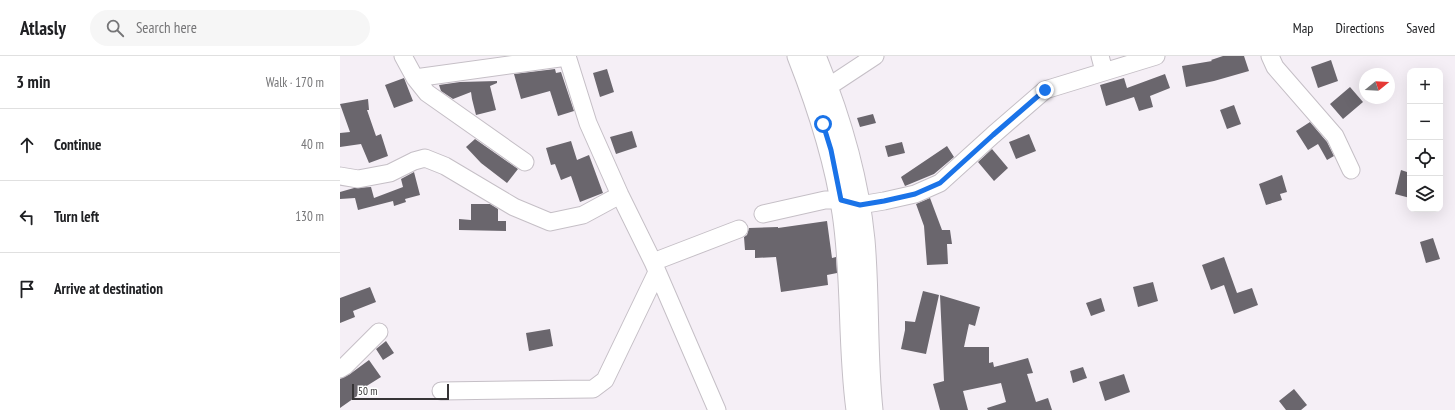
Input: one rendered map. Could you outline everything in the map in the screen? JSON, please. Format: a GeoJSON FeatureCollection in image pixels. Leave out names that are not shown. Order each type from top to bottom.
{"type":"FeatureCollection","features":[{"type":"Feature","properties":{"kind":"main road"},"geometry":{"type":"LineString","coordinates":[[798,56],[850,203],[865,260],[872,410]]}},
{"type":"Feature","properties":{"kind":"main road"},"geometry":{"type":"LineString","coordinates":[[815,56],[828,87],[843,134],[850,203],[848,260],[856,410]]}},
{"type":"Feature","properties":{"kind":"street"},"geometry":{"type":"LineString","coordinates":[[403,56],[415,78],[427,93],[526,162]]}},
{"type":"Feature","properties":{"kind":"street"},"geometry":{"type":"LineString","coordinates":[[415,78],[567,56],[588,123],[620,195],[655,267],[717,410]]}},
{"type":"Feature","properties":{"kind":"street"},"geometry":{"type":"LineString","coordinates":[[828,87],[875,56]]}},
{"type":"Feature","properties":{"kind":"street"},"geometry":{"type":"LineString","coordinates":[[763,214],[826,200],[850,203],[884,201],[915,194],[940,183],[1045,90],[1102,64],[1156,56]]}},
{"type":"Feature","properties":{"kind":"street"},"geometry":{"type":"LineString","coordinates":[[1270,56],[1275,67],[1335,136],[1351,170]]}},
{"type":"Feature","properties":{"kind":"street"},"geometry":{"type":"LineString","coordinates":[[340,176],[358,179],[390,173],[414,161],[426,158],[445,166],[514,207],[550,222],[583,215],[620,195]]}},
{"type":"Feature","properties":{"kind":"street"},"geometry":{"type":"LineString","coordinates":[[441,391],[593,389],[605,380],[655,267],[739,229]]}},
{"type":"Feature","properties":{"kind":"street"},"geometry":{"type":"LineString","coordinates":[[340,369],[345,366],[379,332]]}},
{"type":"Feature","properties":{"kind":"building"},"geometry":{"type":"Polygon","coordinates":[[[1223,56],[1244,56],[1249,71],[1186,87],[1182,66],[1212,61],[1211,60],[1223,56]]]}},
{"type":"Feature","properties":{"kind":"building"},"geometry":{"type":"Polygon","coordinates":[[[1331,60],[1338,81],[1318,88],[1311,67],[1331,60]]]}},
{"type":"Feature","properties":{"kind":"building"},"geometry":{"type":"Polygon","coordinates":[[[555,69],[556,73],[561,72],[574,111],[558,116],[550,91],[521,99],[514,74],[555,69]]]}},
{"type":"Feature","properties":{"kind":"building"},"geometry":{"type":"Polygon","coordinates":[[[607,69],[614,92],[600,97],[593,73],[607,69]]]}},
{"type":"Feature","properties":{"kind":"building"},"geometry":{"type":"Polygon","coordinates":[[[1165,74],[1170,88],[1150,96],[1153,107],[1139,111],[1134,97],[1106,106],[1100,85],[1124,78],[1127,88],[1165,74]]]}},
{"type":"Feature","properties":{"kind":"building"},"geometry":{"type":"Polygon","coordinates":[[[404,78],[413,101],[394,108],[385,85],[404,78]]]}},
{"type":"Feature","properties":{"kind":"building"},"geometry":{"type":"Polygon","coordinates":[[[497,81],[497,83],[490,86],[496,110],[476,115],[471,92],[453,99],[441,91],[439,85],[460,82],[497,81]]]}},
{"type":"Feature","properties":{"kind":"building"},"geometry":{"type":"Polygon","coordinates":[[[1350,87],[1359,97],[1359,104],[1361,104],[1343,119],[1330,104],[1350,87]]]}},
{"type":"Feature","properties":{"kind":"building"},"geometry":{"type":"Polygon","coordinates":[[[368,99],[369,110],[367,110],[376,136],[381,134],[388,156],[369,163],[361,144],[340,147],[340,133],[350,132],[340,104],[368,99]]]}},
{"type":"Feature","properties":{"kind":"building"},"geometry":{"type":"Polygon","coordinates":[[[1234,105],[1241,124],[1227,129],[1220,110],[1234,105]]]}},
{"type":"Feature","properties":{"kind":"building"},"geometry":{"type":"Polygon","coordinates":[[[873,114],[876,123],[860,127],[857,118],[873,114]]]}},
{"type":"Feature","properties":{"kind":"building"},"geometry":{"type":"Polygon","coordinates":[[[1310,122],[1327,142],[1334,156],[1327,160],[1318,144],[1308,150],[1296,131],[1310,122]]]}},
{"type":"Feature","properties":{"kind":"building"},"geometry":{"type":"Polygon","coordinates":[[[632,131],[637,147],[616,154],[610,137],[632,131]]]}},
{"type":"Feature","properties":{"kind":"building"},"geometry":{"type":"Polygon","coordinates":[[[1029,134],[1036,151],[1016,159],[1009,142],[1029,134]]]}},
{"type":"Feature","properties":{"kind":"building"},"geometry":{"type":"Polygon","coordinates":[[[475,139],[518,169],[507,183],[481,163],[466,147],[475,139]]]}},
{"type":"Feature","properties":{"kind":"building"},"geometry":{"type":"Polygon","coordinates":[[[571,141],[577,160],[589,155],[603,193],[580,202],[571,176],[561,180],[555,164],[551,165],[546,148],[571,141]]]}},
{"type":"Feature","properties":{"kind":"building"},"geometry":{"type":"Polygon","coordinates":[[[902,142],[905,153],[888,157],[885,146],[902,142]]]}},
{"type":"Feature","properties":{"kind":"building"},"geometry":{"type":"Polygon","coordinates":[[[947,146],[954,157],[934,174],[905,186],[901,177],[947,146]]]}},
{"type":"Feature","properties":{"kind":"building"},"geometry":{"type":"Polygon","coordinates":[[[992,149],[1008,168],[994,181],[978,162],[992,149]]]}},
{"type":"Feature","properties":{"kind":"building"},"geometry":{"type":"Polygon","coordinates":[[[1401,170],[1407,172],[1407,197],[1395,194],[1401,170]]]}},
{"type":"Feature","properties":{"kind":"building"},"geometry":{"type":"Polygon","coordinates":[[[414,172],[420,195],[405,199],[406,202],[394,206],[393,201],[358,210],[355,198],[340,199],[340,192],[354,188],[371,187],[374,198],[403,187],[401,179],[414,172]]]}},
{"type":"Feature","properties":{"kind":"building"},"geometry":{"type":"Polygon","coordinates":[[[1282,175],[1287,192],[1280,194],[1282,200],[1266,205],[1259,184],[1282,175]]]}},
{"type":"Feature","properties":{"kind":"building"},"geometry":{"type":"Polygon","coordinates":[[[930,198],[942,230],[950,230],[952,244],[947,244],[948,264],[927,265],[924,226],[916,204],[930,198]]]}},
{"type":"Feature","properties":{"kind":"building"},"geometry":{"type":"Polygon","coordinates":[[[471,204],[490,204],[498,209],[498,221],[506,221],[506,231],[459,230],[459,219],[471,220],[471,204]]]}},
{"type":"Feature","properties":{"kind":"building"},"geometry":{"type":"Polygon","coordinates":[[[827,221],[832,258],[836,257],[837,273],[827,275],[828,285],[781,292],[776,257],[755,258],[755,250],[745,250],[744,237],[747,235],[749,228],[778,228],[827,221]]]}},
{"type":"Feature","properties":{"kind":"building"},"geometry":{"type":"Polygon","coordinates":[[[1433,238],[1440,259],[1426,263],[1420,242],[1433,238]]]}},
{"type":"Feature","properties":{"kind":"building"},"geometry":{"type":"Polygon","coordinates":[[[1224,257],[1237,293],[1252,288],[1258,305],[1234,314],[1224,285],[1211,290],[1202,265],[1224,257]]]}},
{"type":"Feature","properties":{"kind":"building"},"geometry":{"type":"Polygon","coordinates":[[[1153,282],[1158,301],[1138,307],[1133,287],[1153,282]]]}},
{"type":"Feature","properties":{"kind":"building"},"geometry":{"type":"Polygon","coordinates":[[[370,287],[376,302],[353,311],[355,317],[340,323],[340,298],[370,287]]]}},
{"type":"Feature","properties":{"kind":"building"},"geometry":{"type":"Polygon","coordinates":[[[923,291],[939,295],[926,354],[901,349],[905,330],[905,321],[915,322],[923,291]]]}},
{"type":"Feature","properties":{"kind":"building"},"geometry":{"type":"Polygon","coordinates":[[[940,295],[980,307],[975,326],[969,324],[964,347],[989,347],[989,363],[993,362],[994,367],[1028,358],[1033,373],[1027,374],[1036,402],[1048,398],[1052,410],[988,410],[987,408],[1006,402],[1001,383],[963,391],[968,410],[940,410],[933,384],[944,381],[940,295]]]}},
{"type":"Feature","properties":{"kind":"building"},"geometry":{"type":"Polygon","coordinates":[[[1101,298],[1105,311],[1091,316],[1086,303],[1101,298]]]}},
{"type":"Feature","properties":{"kind":"building"},"geometry":{"type":"Polygon","coordinates":[[[550,329],[553,346],[529,351],[526,333],[550,329]]]}},
{"type":"Feature","properties":{"kind":"building"},"geometry":{"type":"Polygon","coordinates":[[[386,341],[394,353],[383,360],[376,349],[386,341]]]}},
{"type":"Feature","properties":{"kind":"building"},"geometry":{"type":"Polygon","coordinates":[[[369,360],[381,377],[365,387],[367,389],[340,408],[340,379],[350,374],[369,360]]]}},
{"type":"Feature","properties":{"kind":"building"},"geometry":{"type":"Polygon","coordinates":[[[1083,367],[1087,378],[1073,383],[1070,371],[1083,367]]]}},
{"type":"Feature","properties":{"kind":"building"},"geometry":{"type":"Polygon","coordinates":[[[1124,374],[1130,392],[1105,401],[1099,382],[1124,374]]]}},
{"type":"Feature","properties":{"kind":"building"},"geometry":{"type":"Polygon","coordinates":[[[1294,389],[1307,405],[1301,410],[1286,410],[1279,401],[1294,389]]]}},
{"type":"Feature","properties":{"kind":"route"},"geometry":{"type":"LineString","coordinates":[[823,124],[831,150],[841,200],[860,205],[915,194],[940,183],[1045,90]]}}]}
